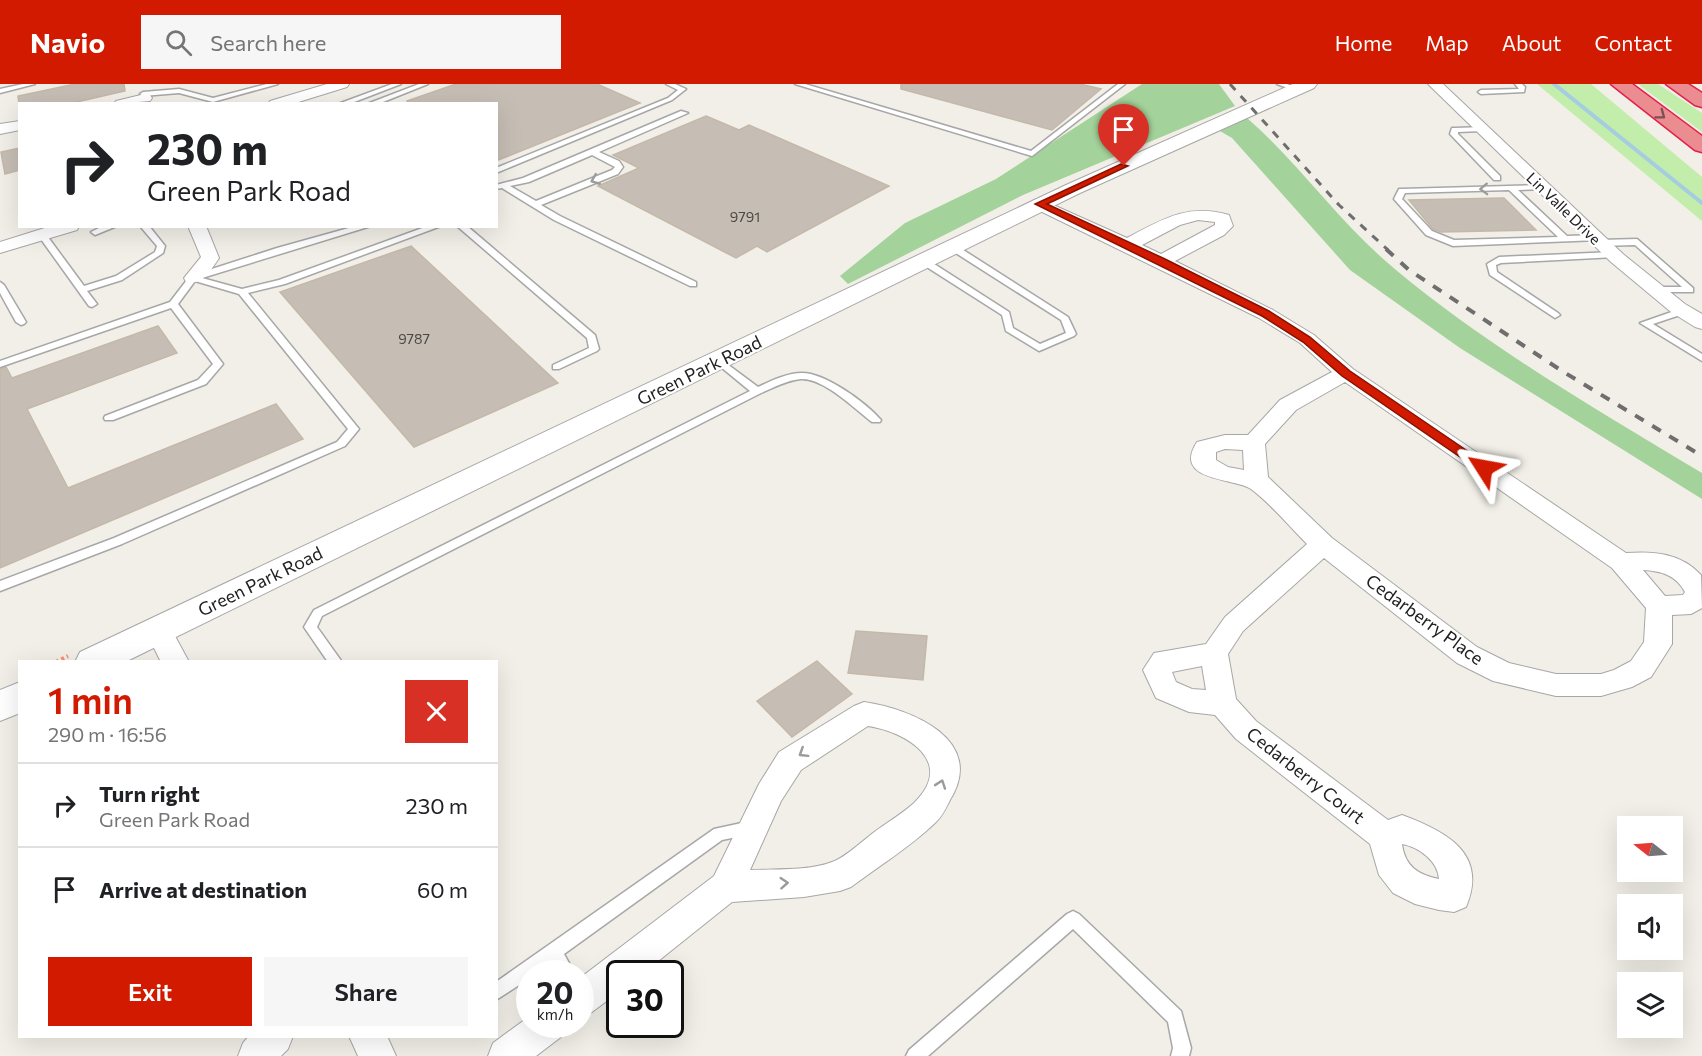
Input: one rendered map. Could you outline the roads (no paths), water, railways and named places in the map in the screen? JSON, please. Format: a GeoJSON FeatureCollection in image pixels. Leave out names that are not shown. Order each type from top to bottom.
{"type":"FeatureCollection","features":[{"type":"Feature","properties":{"kind":"highway"},"geometry":{"type":"LineString","coordinates":[[1620,84],[1702,146]]}},
{"type":"Feature","properties":{"kind":"highway"},"geometry":{"type":"LineString","coordinates":[[1675,84],[1702,101]]}},
{"type":"Feature","properties":{"kind":"street"},"geometry":{"type":"LineString","coordinates":[[282,102],[342,84]]}},
{"type":"Feature","properties":{"kind":"street","name":"Lin Valle Drive"},"geometry":{"type":"LineString","coordinates":[[1435,84],[1613,255],[1683,311],[1702,323]]}},
{"type":"Feature","properties":{"kind":"street","name":"Green Park Road"},"geometry":{"type":"LineString","coordinates":[[96,660],[954,248],[1040,204],[1294,86]]}},
{"type":"Feature","properties":{"kind":"street"},"geometry":{"type":"LineString","coordinates":[[126,102],[143,95]]}},
{"type":"Feature","properties":{"kind":"street"},"geometry":{"type":"LineString","coordinates":[[0,129],[18,125]]}},
{"type":"Feature","properties":{"kind":"street"},"geometry":{"type":"LineString","coordinates":[[1040,204],[1266,314],[1307,339],[1346,373],[1621,562],[1659,606],[1690,604],[1698,593],[1693,581],[1681,569],[1654,560],[1621,562]]}},
{"type":"Feature","properties":{"kind":"street"},"geometry":{"type":"LineString","coordinates":[[1126,246],[1188,215],[1201,213],[1223,219],[1224,226],[1218,231],[1161,261]]}},
{"type":"Feature","properties":{"kind":"street"},"geometry":{"type":"LineString","coordinates":[[0,248],[65,228]]}},
{"type":"Feature","properties":{"kind":"street"},"geometry":{"type":"LineString","coordinates":[[193,278],[210,258],[198,228]]}},
{"type":"Feature","properties":{"kind":"street"},"geometry":{"type":"LineString","coordinates":[[1254,443],[1225,442],[1205,447],[1204,463],[1222,474],[1256,480],[1254,443],[1288,405],[1346,373]]}},
{"type":"Feature","properties":{"kind":"street","name":"Cedarberry Place"},"geometry":{"type":"LineString","coordinates":[[1256,480],[1323,544],[1467,654],[1503,673],[1556,685],[1601,685],[1622,679],[1641,669],[1658,644],[1659,606]]}},
{"type":"Feature","properties":{"kind":"street"},"geometry":{"type":"LineString","coordinates":[[1214,653],[1164,661],[1157,670],[1166,690],[1188,700],[1223,704],[1214,653],[1234,624],[1323,544]]}},
{"type":"Feature","properties":{"kind":"street"},"geometry":{"type":"LineString","coordinates":[[158,630],[173,660]]}},
{"type":"Feature","properties":{"kind":"street"},"geometry":{"type":"LineString","coordinates":[[0,706],[18,697]]}},
{"type":"Feature","properties":{"kind":"street","name":"Cedarberry Court"},"geometry":{"type":"LineString","coordinates":[[1223,704],[1246,730],[1385,837]]}},
{"type":"Feature","properties":{"kind":"street"},"geometry":{"type":"LineString","coordinates":[[594,981],[726,887],[770,793],[790,761],[864,714],[884,717],[908,726],[931,740],[945,760],[943,785],[926,812],[840,876],[804,882],[726,887]]}},
{"type":"Feature","properties":{"kind":"street"},"geometry":{"type":"LineString","coordinates":[[256,1056],[273,1038]]}},
{"type":"Feature","properties":{"kind":"street"},"geometry":{"type":"LineString","coordinates":[[368,1038],[378,1056]]}},
{"type":"Feature","properties":{"kind":"street"},"geometry":{"type":"LineString","coordinates":[[506,1056],[530,1038]]}},
{"type":"Feature","properties":{"kind":"lane"},"geometry":{"type":"LineString","coordinates":[[0,91],[32,84]]}},
{"type":"Feature","properties":{"kind":"lane"},"geometry":{"type":"LineString","coordinates":[[143,95],[179,92],[213,100],[274,84]]}},
{"type":"Feature","properties":{"kind":"lane"},"geometry":{"type":"LineString","coordinates":[[346,102],[398,84]]}},
{"type":"Feature","properties":{"kind":"lane"},"geometry":{"type":"LineString","coordinates":[[376,102],[425,84]]}},
{"type":"Feature","properties":{"kind":"lane"},"geometry":{"type":"LineString","coordinates":[[498,170],[670,99],[682,89],[669,84]]}},
{"type":"Feature","properties":{"kind":"lane"},"geometry":{"type":"LineString","coordinates":[[798,84],[1032,154],[1122,84]]}},
{"type":"Feature","properties":{"kind":"lane"},"geometry":{"type":"LineString","coordinates":[[1480,92],[1522,91],[1523,88],[1518,84]]}},
{"type":"Feature","properties":{"kind":"lane"},"geometry":{"type":"LineString","coordinates":[[501,187],[526,180],[684,113]]}},
{"type":"Feature","properties":{"kind":"lane"},"geometry":{"type":"LineString","coordinates":[[1482,129],[1455,130],[1454,134],[1497,178]]}},
{"type":"Feature","properties":{"kind":"lane"},"geometry":{"type":"LineString","coordinates":[[536,204],[615,172],[619,167],[616,163],[593,152]]}},
{"type":"Feature","properties":{"kind":"lane"},"geometry":{"type":"LineString","coordinates":[[501,187],[536,204],[557,218],[693,284]]}},
{"type":"Feature","properties":{"kind":"lane"},"geometry":{"type":"LineString","coordinates":[[1543,187],[1402,191],[1398,199],[1430,233],[1453,243],[1565,239],[1637,242],[1690,290],[1656,290]]}},
{"type":"Feature","properties":{"kind":"lane"},"geometry":{"type":"LineString","coordinates":[[1511,188],[1565,239]]}},
{"type":"Feature","properties":{"kind":"lane"},"geometry":{"type":"LineString","coordinates":[[94,232],[107,228]]}},
{"type":"Feature","properties":{"kind":"lane"},"geometry":{"type":"LineString","coordinates":[[82,290],[119,278],[159,253],[161,246],[146,228]]}},
{"type":"Feature","properties":{"kind":"lane"},"geometry":{"type":"LineString","coordinates":[[0,364],[173,304],[193,278],[280,250],[360,228]]}},
{"type":"Feature","properties":{"kind":"lane"},"geometry":{"type":"LineString","coordinates":[[193,278],[242,292],[282,282],[431,228]]}},
{"type":"Feature","properties":{"kind":"lane"},"geometry":{"type":"LineString","coordinates":[[463,228],[592,337],[594,349],[556,367]]}},
{"type":"Feature","properties":{"kind":"lane"},"geometry":{"type":"LineString","coordinates":[[42,235],[92,304]]}},
{"type":"Feature","properties":{"kind":"lane"},"geometry":{"type":"LineString","coordinates":[[925,262],[1006,314],[1010,329],[1039,348],[1071,334],[1065,319],[954,248]]}},
{"type":"Feature","properties":{"kind":"lane"},"geometry":{"type":"LineString","coordinates":[[1555,315],[1493,273],[1491,264],[1499,260],[1613,255]]}},
{"type":"Feature","properties":{"kind":"lane"},"geometry":{"type":"LineString","coordinates":[[0,285],[21,322]]}},
{"type":"Feature","properties":{"kind":"lane"},"geometry":{"type":"LineString","coordinates":[[0,586],[118,541],[341,444],[354,429],[242,292]]}},
{"type":"Feature","properties":{"kind":"lane"},"geometry":{"type":"LineString","coordinates":[[109,418],[202,381],[218,364],[173,304]]}},
{"type":"Feature","properties":{"kind":"lane"},"geometry":{"type":"LineString","coordinates":[[1683,311],[1645,323],[1702,358]]}},
{"type":"Feature","properties":{"kind":"lane"},"geometry":{"type":"LineString","coordinates":[[720,360],[757,391]]}},
{"type":"Feature","properties":{"kind":"lane"},"geometry":{"type":"LineString","coordinates":[[335,660],[310,627],[318,613],[757,391],[784,380],[803,376],[815,378],[876,420]]}},
{"type":"Feature","properties":{"kind":"lane"},"geometry":{"type":"LineString","coordinates":[[498,991],[719,834],[754,828]]}},
{"type":"Feature","properties":{"kind":"lane"},"geometry":{"type":"LineString","coordinates":[[915,1056],[1073,919],[1175,1017],[1182,1048],[1180,1056]]}},
{"type":"Feature","properties":{"kind":"lane"},"geometry":{"type":"LineString","coordinates":[[553,951],[558,960]]}},
{"type":"Feature","properties":{"kind":"waterway"},"geometry":{"type":"LineString","coordinates":[[1554,84],[1702,203]]}},
{"type":"Feature","properties":{"kind":"railway"},"geometry":{"type":"LineString","coordinates":[[1230,84],[1339,205],[1388,250]]}},
{"type":"Feature","properties":{"kind":"railway"},"geometry":{"type":"LineString","coordinates":[[1386,249],[1409,270],[1562,371],[1702,456]]}}]}
